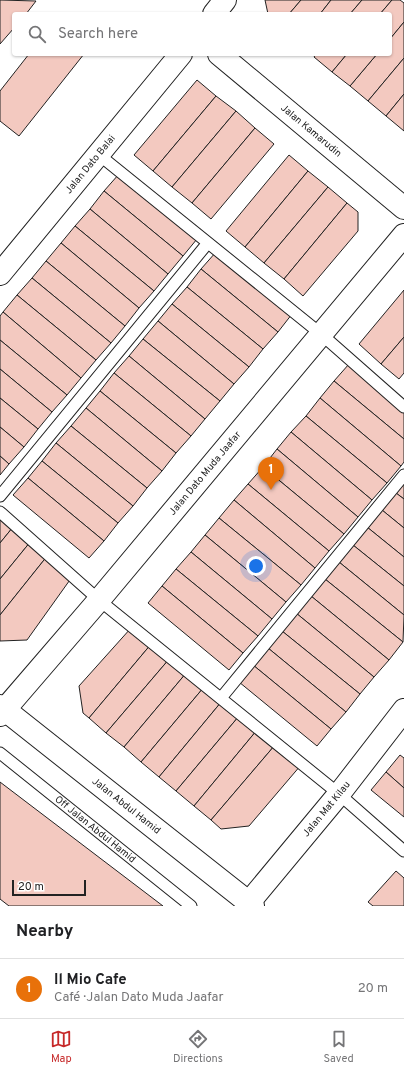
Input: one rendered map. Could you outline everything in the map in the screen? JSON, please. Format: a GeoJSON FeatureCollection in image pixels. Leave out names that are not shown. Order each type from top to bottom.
{"type":"FeatureCollection","features":[{"type":"Feature","properties":{"kind":"street"},"geometry":{"type":"LineString","coordinates":[[216,12],[225,0]]}},
{"type":"Feature","properties":{"kind":"street","name":"Jalan Dato Balai"},"geometry":{"type":"LineString","coordinates":[[0,274],[179,56]]}},
{"type":"Feature","properties":{"kind":"street","name":"Jalan Kamarudin"},"geometry":{"type":"LineString","coordinates":[[221,56],[404,208]]}},
{"type":"Feature","properties":{"kind":"street","name":"Jalan Dato Muda Jaafar"},"geometry":{"type":"LineString","coordinates":[[1,710],[99,600],[404,235]]}},
{"type":"Feature","properties":{"kind":"street","name":"Jalan Abdul Hamid"},"geometry":{"type":"LineString","coordinates":[[1,710],[250,905]]}},
{"type":"Feature","properties":{"kind":"street","name":"Jalan Mat Kilau"},"geometry":{"type":"LineString","coordinates":[[250,905],[404,710]]}},
{"type":"Feature","properties":{"kind":"lane"},"geometry":{"type":"LineString","coordinates":[[98,154],[207,244],[321,334],[404,407]]}},
{"type":"Feature","properties":{"kind":"lane"},"geometry":{"type":"LineString","coordinates":[[0,496],[207,244]]}},
{"type":"Feature","properties":{"kind":"lane"},"geometry":{"type":"LineString","coordinates":[[221,698],[404,475]]}},
{"type":"Feature","properties":{"kind":"lane"},"geometry":{"type":"LineString","coordinates":[[0,512],[99,600],[339,794],[404,851]]}},
{"type":"Feature","properties":{"kind":"lane","name":"Off Jalan Abdul Hamid"},"geometry":{"type":"LineString","coordinates":[[0,753],[191,906]]}},
{"type":"Feature","properties":{"kind":"building"},"geometry":{"type":"Polygon","coordinates":[[[0,0],[36,1],[28,12],[12,12],[12,30],[0,44],[0,0]]]}},
{"type":"Feature","properties":{"kind":"building"},"geometry":{"type":"Polygon","coordinates":[[[265,0],[301,0],[291,12],[268,12],[265,0]]]}},
{"type":"Feature","properties":{"kind":"building"},"geometry":{"type":"Polygon","coordinates":[[[301,0],[331,0],[322,12],[291,12],[301,0]]]}},
{"type":"Feature","properties":{"kind":"building"},"geometry":{"type":"Polygon","coordinates":[[[331,0],[362,0],[352,12],[322,12],[331,0]]]}},
{"type":"Feature","properties":{"kind":"building"},"geometry":{"type":"Polygon","coordinates":[[[362,0],[392,0],[382,12],[352,12],[362,0]]]}},
{"type":"Feature","properties":{"kind":"building"},"geometry":{"type":"Polygon","coordinates":[[[392,0],[400,0],[404,3],[404,22],[392,37],[392,12],[382,12],[392,0]]]}},
{"type":"Feature","properties":{"kind":"building"},"geometry":{"type":"Polygon","coordinates":[[[404,22],[404,58],[368,101],[350,86],[375,56],[392,56],[392,37],[404,22]]]}},
{"type":"Feature","properties":{"kind":"building"},"geometry":{"type":"Polygon","coordinates":[[[27,56],[82,56],[19,136],[0,121],[0,91],[27,56]]]}},
{"type":"Feature","properties":{"kind":"building"},"geometry":{"type":"Polygon","coordinates":[[[315,56],[345,56],[332,72],[315,56]]]}},
{"type":"Feature","properties":{"kind":"building"},"geometry":{"type":"Polygon","coordinates":[[[345,56],[375,56],[350,86],[332,72],[345,56]]]}},
{"type":"Feature","properties":{"kind":"building"},"geometry":{"type":"Polygon","coordinates":[[[404,58],[404,94],[386,116],[368,101],[404,58]]]}},
{"type":"Feature","properties":{"kind":"building"},"geometry":{"type":"Polygon","coordinates":[[[197,80],[216,96],[153,171],[134,155],[197,80]]]}},
{"type":"Feature","properties":{"kind":"building"},"geometry":{"type":"Polygon","coordinates":[[[404,94],[404,131],[386,116],[404,94]]]}},
{"type":"Feature","properties":{"kind":"building"},"geometry":{"type":"Polygon","coordinates":[[[216,96],[236,111],[172,187],[153,171],[216,96]]]}},
{"type":"Feature","properties":{"kind":"building"},"geometry":{"type":"Polygon","coordinates":[[[236,111],[255,128],[192,203],[172,187],[236,111]]]}},
{"type":"Feature","properties":{"kind":"building"},"geometry":{"type":"Polygon","coordinates":[[[255,128],[274,144],[211,219],[192,203],[255,128]]]}},
{"type":"Feature","properties":{"kind":"building"},"geometry":{"type":"Polygon","coordinates":[[[289,155],[308,171],[245,247],[226,231],[289,155]]]}},
{"type":"Feature","properties":{"kind":"building"},"geometry":{"type":"Polygon","coordinates":[[[308,171],[328,187],[264,263],[245,247],[308,171]]]}},
{"type":"Feature","properties":{"kind":"building"},"geometry":{"type":"Polygon","coordinates":[[[119,174],[197,239],[183,256],[104,191],[119,174]]]}},
{"type":"Feature","properties":{"kind":"building"},"geometry":{"type":"Polygon","coordinates":[[[328,187],[347,203],[284,279],[264,263],[328,187]]]}},
{"type":"Feature","properties":{"kind":"building"},"geometry":{"type":"Polygon","coordinates":[[[104,191],[183,256],[168,274],[90,209],[104,191]]]}},
{"type":"Feature","properties":{"kind":"building"},"geometry":{"type":"Polygon","coordinates":[[[347,203],[358,212],[358,231],[303,296],[284,279],[347,203]]]}},
{"type":"Feature","properties":{"kind":"building"},"geometry":{"type":"Polygon","coordinates":[[[90,209],[168,274],[154,291],[75,226],[90,209]]]}},
{"type":"Feature","properties":{"kind":"building"},"geometry":{"type":"Polygon","coordinates":[[[75,226],[154,291],[139,308],[61,243],[75,226]]]}},
{"type":"Feature","properties":{"kind":"building"},"geometry":{"type":"Polygon","coordinates":[[[61,243],[139,308],[125,326],[46,261],[61,243]]]}},
{"type":"Feature","properties":{"kind":"building"},"geometry":{"type":"Polygon","coordinates":[[[216,252],[292,314],[278,332],[201,269],[216,252]]]}},
{"type":"Feature","properties":{"kind":"building"},"geometry":{"type":"Polygon","coordinates":[[[46,261],[125,326],[111,343],[32,278],[46,261]]]}},
{"type":"Feature","properties":{"kind":"building"},"geometry":{"type":"Polygon","coordinates":[[[201,269],[278,332],[263,349],[187,287],[201,269]]]}},
{"type":"Feature","properties":{"kind":"building"},"geometry":{"type":"Polygon","coordinates":[[[32,278],[111,343],[96,360],[17,295],[32,278]]]}},
{"type":"Feature","properties":{"kind":"building"},"geometry":{"type":"Polygon","coordinates":[[[187,287],[263,349],[249,367],[172,304],[187,287]]]}},
{"type":"Feature","properties":{"kind":"building"},"geometry":{"type":"Polygon","coordinates":[[[404,290],[404,337],[381,364],[359,344],[404,290]]]}},
{"type":"Feature","properties":{"kind":"building"},"geometry":{"type":"Polygon","coordinates":[[[17,295],[96,360],[81,378],[3,312],[17,295]]]}},
{"type":"Feature","properties":{"kind":"building"},"geometry":{"type":"Polygon","coordinates":[[[172,304],[249,367],[234,384],[158,321],[172,304]]]}},
{"type":"Feature","properties":{"kind":"building"},"geometry":{"type":"Polygon","coordinates":[[[3,312],[81,378],[67,395],[0,340],[0,316],[3,312]]]}},
{"type":"Feature","properties":{"kind":"building"},"geometry":{"type":"Polygon","coordinates":[[[158,321],[234,384],[220,401],[143,339],[158,321]]]}},
{"type":"Feature","properties":{"kind":"building"},"geometry":{"type":"Polygon","coordinates":[[[404,337],[404,373],[399,379],[381,364],[404,337]]]}},
{"type":"Feature","properties":{"kind":"building"},"geometry":{"type":"Polygon","coordinates":[[[143,339],[220,401],[205,419],[129,356],[143,339]]]}},
{"type":"Feature","properties":{"kind":"building"},"geometry":{"type":"Polygon","coordinates":[[[0,340],[67,395],[52,412],[0,369],[0,340]]]}},
{"type":"Feature","properties":{"kind":"building"},"geometry":{"type":"Polygon","coordinates":[[[129,356],[205,419],[191,436],[114,373],[129,356]]]}},
{"type":"Feature","properties":{"kind":"building"},"geometry":{"type":"Polygon","coordinates":[[[349,364],[404,410],[404,439],[334,381],[349,364]]]}},
{"type":"Feature","properties":{"kind":"building"},"geometry":{"type":"Polygon","coordinates":[[[0,369],[52,412],[38,429],[0,398],[0,369]]]}},
{"type":"Feature","properties":{"kind":"building"},"geometry":{"type":"Polygon","coordinates":[[[114,373],[191,436],[176,453],[100,391],[114,373]]]}},
{"type":"Feature","properties":{"kind":"building"},"geometry":{"type":"Polygon","coordinates":[[[334,381],[404,439],[404,462],[401,466],[320,398],[334,381]]]}},
{"type":"Feature","properties":{"kind":"building"},"geometry":{"type":"Polygon","coordinates":[[[100,391],[176,453],[162,471],[86,408],[100,391]]]}},
{"type":"Feature","properties":{"kind":"building"},"geometry":{"type":"Polygon","coordinates":[[[0,398],[38,429],[24,447],[0,427],[0,398]]]}},
{"type":"Feature","properties":{"kind":"building"},"geometry":{"type":"Polygon","coordinates":[[[320,398],[401,466],[387,483],[306,416],[320,398]]]}},
{"type":"Feature","properties":{"kind":"building"},"geometry":{"type":"Polygon","coordinates":[[[86,408],[162,471],[147,488],[71,426],[86,408]]]}},
{"type":"Feature","properties":{"kind":"building"},"geometry":{"type":"Polygon","coordinates":[[[306,416],[387,483],[372,500],[291,432],[306,416]]]}},
{"type":"Feature","properties":{"kind":"building"},"geometry":{"type":"Polygon","coordinates":[[[71,426],[147,488],[133,506],[56,443],[71,426]]]}},
{"type":"Feature","properties":{"kind":"building"},"geometry":{"type":"Polygon","coordinates":[[[0,427],[24,447],[9,464],[0,456],[0,427]]]}},
{"type":"Feature","properties":{"kind":"building"},"geometry":{"type":"Polygon","coordinates":[[[291,432],[372,500],[358,517],[277,449],[291,432]]]}},
{"type":"Feature","properties":{"kind":"building"},"geometry":{"type":"Polygon","coordinates":[[[56,443],[133,506],[118,523],[42,461],[56,443]]]}},
{"type":"Feature","properties":{"kind":"building"},"geometry":{"type":"Polygon","coordinates":[[[277,449],[358,517],[344,534],[263,467],[277,449]]]}},
{"type":"Feature","properties":{"kind":"building"},"geometry":{"type":"Polygon","coordinates":[[[0,456],[9,464],[0,475],[0,456]]]}},
{"type":"Feature","properties":{"kind":"building"},"geometry":{"type":"Polygon","coordinates":[[[42,461],[118,523],[104,541],[28,478],[42,461]]]}},
{"type":"Feature","properties":{"kind":"building"},"geometry":{"type":"Polygon","coordinates":[[[263,467],[344,534],[329,551],[248,484],[263,467]]]}},
{"type":"Feature","properties":{"kind":"building"},"geometry":{"type":"Polygon","coordinates":[[[28,478],[104,541],[89,558],[13,495],[28,478]]]}},
{"type":"Feature","properties":{"kind":"building"},"geometry":{"type":"Polygon","coordinates":[[[404,483],[404,499],[396,493],[404,483]]]}},
{"type":"Feature","properties":{"kind":"building"},"geometry":{"type":"Polygon","coordinates":[[[248,484],[329,551],[315,568],[234,500],[248,484]]]}},
{"type":"Feature","properties":{"kind":"building"},"geometry":{"type":"Polygon","coordinates":[[[396,493],[404,499],[404,528],[382,510],[396,493]]]}},
{"type":"Feature","properties":{"kind":"building"},"geometry":{"type":"Polygon","coordinates":[[[234,500],[315,568],[301,585],[219,518],[234,500]]]}},
{"type":"Feature","properties":{"kind":"building"},"geometry":{"type":"Polygon","coordinates":[[[382,510],[404,528],[404,557],[367,527],[382,510]]]}},
{"type":"Feature","properties":{"kind":"building"},"geometry":{"type":"Polygon","coordinates":[[[0,516],[13,527],[0,543],[0,516]]]}},
{"type":"Feature","properties":{"kind":"building"},"geometry":{"type":"Polygon","coordinates":[[[219,518],[301,585],[286,602],[205,535],[219,518]]]}},
{"type":"Feature","properties":{"kind":"building"},"geometry":{"type":"Polygon","coordinates":[[[13,527],[31,541],[0,579],[0,543],[13,527]]]}},
{"type":"Feature","properties":{"kind":"building"},"geometry":{"type":"Polygon","coordinates":[[[367,527],[404,557],[404,586],[353,545],[367,527]]]}},
{"type":"Feature","properties":{"kind":"building"},"geometry":{"type":"Polygon","coordinates":[[[205,535],[286,602],[272,619],[191,552],[205,535]]]}},
{"type":"Feature","properties":{"kind":"building"},"geometry":{"type":"Polygon","coordinates":[[[31,541],[48,555],[0,615],[0,579],[31,541]]]}},
{"type":"Feature","properties":{"kind":"building"},"geometry":{"type":"Polygon","coordinates":[[[353,545],[404,586],[404,615],[339,562],[353,545]]]}},
{"type":"Feature","properties":{"kind":"building"},"geometry":{"type":"Polygon","coordinates":[[[191,552],[272,619],[258,636],[176,569],[191,552]]]}},
{"type":"Feature","properties":{"kind":"building"},"geometry":{"type":"Polygon","coordinates":[[[48,555],[72,577],[27,640],[0,641],[0,615],[48,555]]]}},
{"type":"Feature","properties":{"kind":"building"},"geometry":{"type":"Polygon","coordinates":[[[339,562],[404,615],[403,642],[325,579],[339,562]]]}},
{"type":"Feature","properties":{"kind":"building"},"geometry":{"type":"Polygon","coordinates":[[[176,569],[258,636],[243,653],[162,586],[176,569]]]}},
{"type":"Feature","properties":{"kind":"building"},"geometry":{"type":"Polygon","coordinates":[[[325,579],[403,642],[389,660],[311,596],[325,579]]]}},
{"type":"Feature","properties":{"kind":"building"},"geometry":{"type":"Polygon","coordinates":[[[162,586],[243,653],[229,670],[148,603],[162,586]]]}},
{"type":"Feature","properties":{"kind":"building"},"geometry":{"type":"Polygon","coordinates":[[[311,596],[389,660],[374,677],[296,613],[311,596]]]}},
{"type":"Feature","properties":{"kind":"building"},"geometry":{"type":"Polygon","coordinates":[[[296,613],[374,677],[360,694],[282,631],[296,613]]]}},
{"type":"Feature","properties":{"kind":"building"},"geometry":{"type":"Polygon","coordinates":[[[131,628],[152,643],[89,718],[83,713],[79,686],[131,628]]]}},
{"type":"Feature","properties":{"kind":"building"},"geometry":{"type":"Polygon","coordinates":[[[282,631],[360,694],[346,712],[268,648],[282,631]]]}},
{"type":"Feature","properties":{"kind":"building"},"geometry":{"type":"Polygon","coordinates":[[[152,643],[170,658],[106,733],[89,718],[152,643]]]}},
{"type":"Feature","properties":{"kind":"building"},"geometry":{"type":"Polygon","coordinates":[[[268,648],[346,712],[331,729],[253,665],[268,648]]]}},
{"type":"Feature","properties":{"kind":"building"},"geometry":{"type":"Polygon","coordinates":[[[170,658],[187,672],[124,747],[106,733],[170,658]]]}},
{"type":"Feature","properties":{"kind":"building"},"geometry":{"type":"Polygon","coordinates":[[[253,665],[331,729],[317,746],[239,682],[253,665]]]}},
{"type":"Feature","properties":{"kind":"building"},"geometry":{"type":"Polygon","coordinates":[[[187,672],[204,687],[141,762],[124,747],[187,672]]]}},
{"type":"Feature","properties":{"kind":"building"},"geometry":{"type":"Polygon","coordinates":[[[204,687],[222,701],[159,777],[141,762],[204,687]]]}},
{"type":"Feature","properties":{"kind":"building"},"geometry":{"type":"Polygon","coordinates":[[[222,701],[239,716],[176,791],[159,777],[222,701]]]}},
{"type":"Feature","properties":{"kind":"building"},"geometry":{"type":"Polygon","coordinates":[[[239,716],[257,730],[194,806],[176,791],[239,716]]]}},
{"type":"Feature","properties":{"kind":"building"},"geometry":{"type":"Polygon","coordinates":[[[257,730],[275,745],[211,820],[194,806],[257,730]]]}},
{"type":"Feature","properties":{"kind":"building"},"geometry":{"type":"Polygon","coordinates":[[[275,745],[301,765],[249,826],[221,829],[211,820],[275,745]]]}},
{"type":"Feature","properties":{"kind":"building"},"geometry":{"type":"Polygon","coordinates":[[[400,755],[404,758],[404,788],[386,772],[400,755]]]}},
{"type":"Feature","properties":{"kind":"building"},"geometry":{"type":"Polygon","coordinates":[[[386,772],[404,788],[404,817],[371,790],[386,772]]]}},
{"type":"Feature","properties":{"kind":"building"},"geometry":{"type":"Polygon","coordinates":[[[0,782],[163,906],[9,906],[0,899],[0,782]]]}},
{"type":"Feature","properties":{"kind":"building"},"geometry":{"type":"Polygon","coordinates":[[[396,871],[404,878],[404,906],[373,906],[368,902],[396,871]]]}},
{"type":"Feature","properties":{"kind":"place","name":"Il Mio Cafe"},"geometry":{"type":"Point","coordinates":[271,490]}}]}
